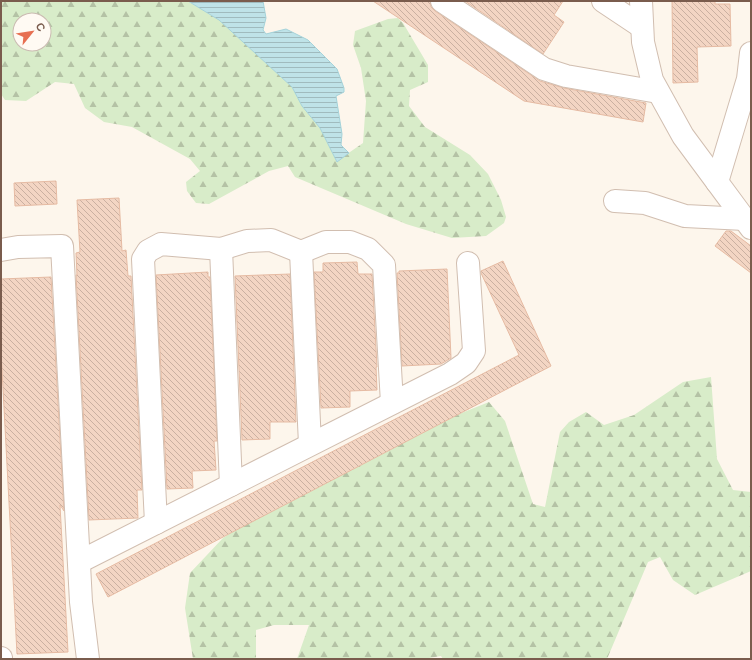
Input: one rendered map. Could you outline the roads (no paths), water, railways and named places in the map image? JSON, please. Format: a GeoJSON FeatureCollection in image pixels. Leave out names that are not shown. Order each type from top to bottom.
{"type":"FeatureCollection","features":[{"type":"Feature","properties":{"kind":"lane"},"geometry":{"type":"LineString","coordinates":[[442,1],[544,69],[566,76],[658,92]]}},
{"type":"Feature","properties":{"kind":"lane"},"geometry":{"type":"LineString","coordinates":[[603,1],[642,27]]}},
{"type":"Feature","properties":{"kind":"lane"},"geometry":{"type":"LineString","coordinates":[[642,1],[643,42],[652,80],[683,136],[748,224]]}},
{"type":"Feature","properties":{"kind":"lane"},"geometry":{"type":"LineString","coordinates":[[717,182],[748,79],[751,53]]}},
{"type":"Feature","properties":{"kind":"lane"},"geometry":{"type":"LineString","coordinates":[[615,202],[645,203],[685,216],[748,224]]}},
{"type":"Feature","properties":{"kind":"lane"},"geometry":{"type":"LineString","coordinates":[[156,523],[143,259],[148,251],[161,244],[221,249],[247,241],[271,240],[300,252],[326,242],[350,242],[368,249],[384,265],[392,403]]}},
{"type":"Feature","properties":{"kind":"lane"},"geometry":{"type":"LineString","coordinates":[[1,250],[18,247],[62,246],[79,562],[88,659]]}},
{"type":"Feature","properties":{"kind":"lane"},"geometry":{"type":"LineString","coordinates":[[221,249],[231,485]]}},
{"type":"Feature","properties":{"kind":"lane"},"geometry":{"type":"LineString","coordinates":[[300,252],[310,444]]}},
{"type":"Feature","properties":{"kind":"lane"},"geometry":{"type":"LineString","coordinates":[[79,562],[392,403],[466,363],[474,351],[468,263]]}},
{"type":"Feature","properties":{"kind":"water"},"geometry":{"type":"Polygon","coordinates":[[[188,1],[263,1],[266,18],[263,30],[266,34],[286,29],[308,40],[337,69],[344,88],[344,92],[336,96],[342,134],[341,145],[349,153],[337,162],[320,128],[302,106],[292,87],[219,20],[188,1]]]}}]}
